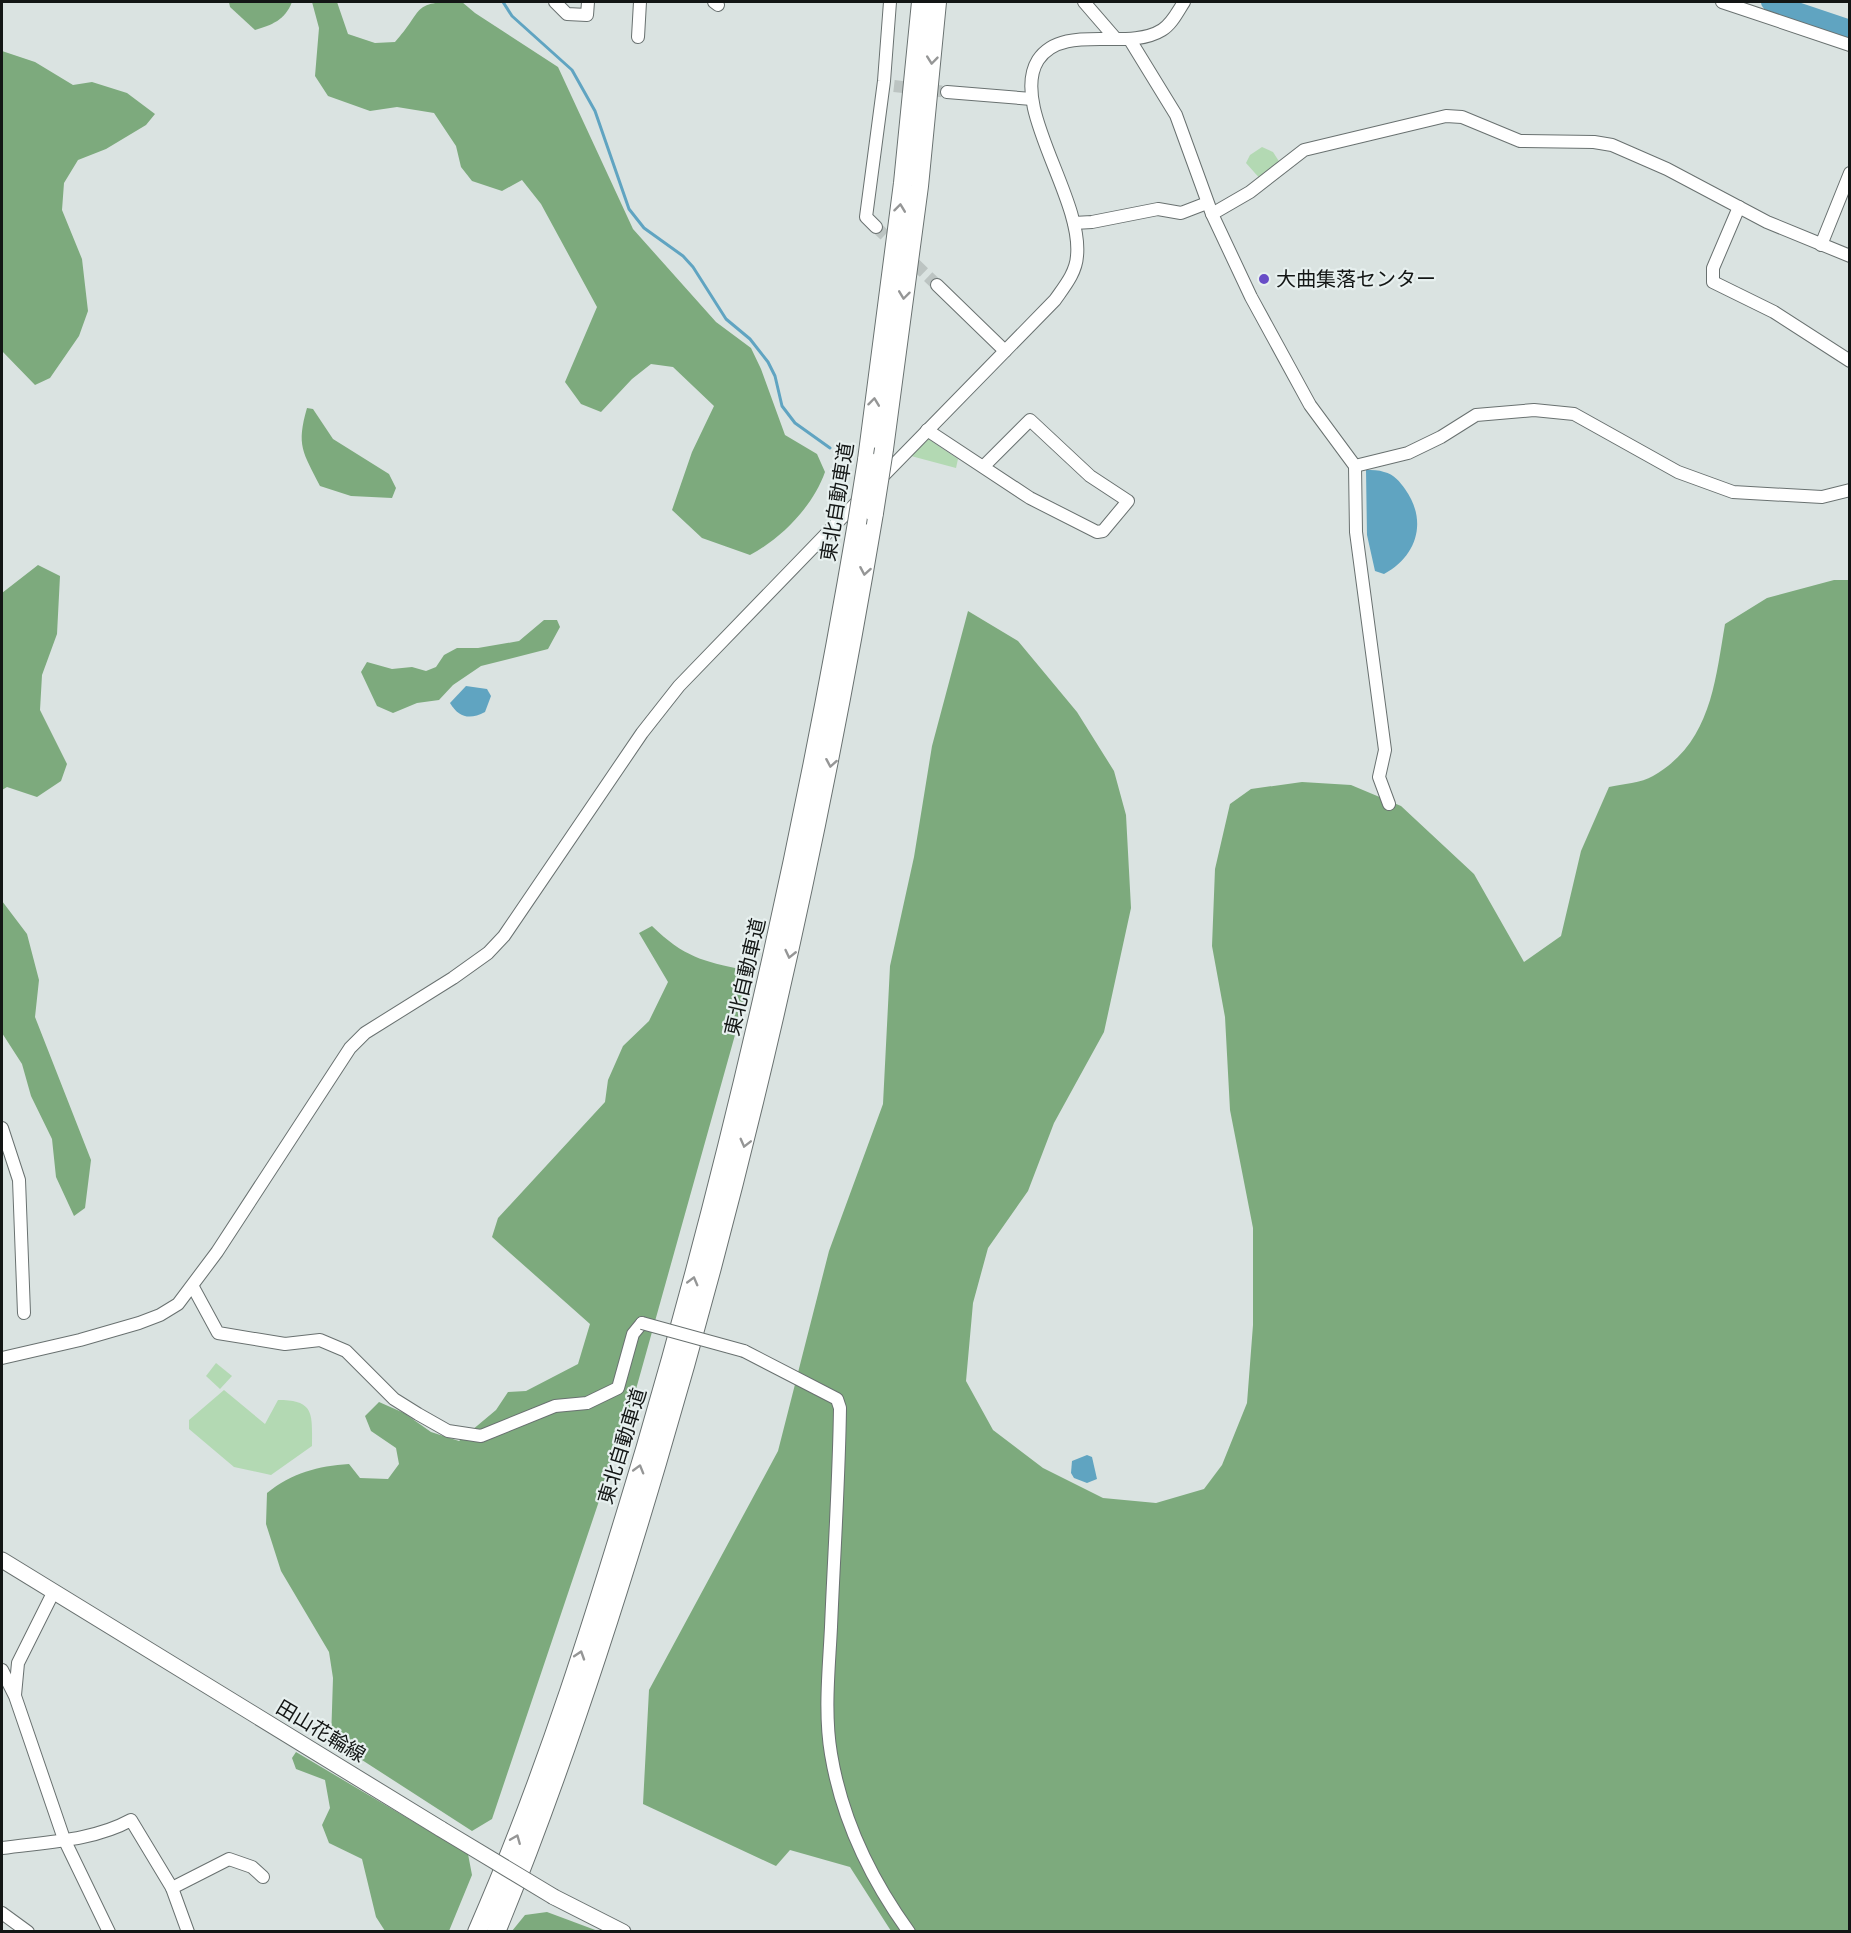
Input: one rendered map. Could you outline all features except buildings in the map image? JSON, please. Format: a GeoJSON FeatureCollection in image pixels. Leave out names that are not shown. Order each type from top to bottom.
{"type":"FeatureCollection","features":[{"type":"Feature","properties":{"kind":"highway","name":"東北自動車道"},"geometry":{"type":"LineString","coordinates":[[477,1932],[523,1822],[568,1693],[631,1496],[694,1276],[779,931],[815,758],[867,460],[903,183],[921,2]]}},
{"type":"Feature","properties":{"kind":"highway","name":"東北自動車道"},"geometry":{"type":"LineString","coordinates":[[496,1932],[537,1828],[583,1699],[650,1488],[715,1259],[795,934],[826,785],[884,449],[919,186],[937,2]]}},
{"type":"Feature","properties":{"kind":"main road","name":"田山花輪線"},"geometry":{"type":"LineString","coordinates":[[2,1560],[554,1898],[623,1932]]}},
{"type":"Feature","properties":{"kind":"street"},"geometry":{"type":"LineString","coordinates":[[555,2],[567,14],[587,15],[588,2]]}},
{"type":"Feature","properties":{"kind":"street"},"geometry":{"type":"LineString","coordinates":[[638,37],[640,2]]}},
{"type":"Feature","properties":{"kind":"street"},"geometry":{"type":"LineString","coordinates":[[876,227],[866,217],[889,84],[890,2]]}},
{"type":"Feature","properties":{"kind":"street"},"geometry":{"type":"LineString","coordinates":[[1084,2],[1116,39]]}},
{"type":"Feature","properties":{"kind":"street"},"geometry":{"type":"LineString","coordinates":[[2,1358],[80,1340],[160,1316],[178,1304],[193,1287],[350,1048],[365,1033],[474,963],[504,936],[642,733],[679,686],[1055,300],[1071,278],[1077,257],[1074,223],[1032,99],[1030,84],[1037,61],[1048,49],[1060,42],[1130,40],[1162,30],[1184,2]]}},
{"type":"Feature","properties":{"kind":"street"},"geometry":{"type":"LineString","coordinates":[[1722,2],[1850,45]]}},
{"type":"Feature","properties":{"kind":"street"},"geometry":{"type":"LineString","coordinates":[[1130,40],[1176,115],[1209,208],[1251,297],[1310,405],[1355,466],[1356,532],[1384,750],[1379,777],[1389,804]]}},
{"type":"Feature","properties":{"kind":"street"},"geometry":{"type":"LineString","coordinates":[[947,92],[1032,99]]}},
{"type":"Feature","properties":{"kind":"street"},"geometry":{"type":"LineString","coordinates":[[1074,223],[1092,222],[1158,209],[1180,213],[1209,208],[1250,192],[1304,150],[1446,116],[1462,117],[1520,141],[1594,142],[1612,145],[1667,169],[1738,207],[1850,256]]}},
{"type":"Feature","properties":{"kind":"street"},"geometry":{"type":"LineString","coordinates":[[1821,245],[1850,173]]}},
{"type":"Feature","properties":{"kind":"street"},"geometry":{"type":"LineString","coordinates":[[1738,207],[1713,268],[1713,282],[1774,312],[1850,361]]}},
{"type":"Feature","properties":{"kind":"street"},"geometry":{"type":"LineString","coordinates":[[937,285],[1005,351]]}},
{"type":"Feature","properties":{"kind":"street"},"geometry":{"type":"LineString","coordinates":[[1355,466],[1408,453],[1441,437],[1476,415],[1534,410],[1574,414],[1678,472],[1733,492],[1822,497],[1850,490]]}},
{"type":"Feature","properties":{"kind":"street"},"geometry":{"type":"LineString","coordinates":[[927,430],[983,467],[1030,498],[1097,532],[1104,531],[1128,501],[1090,476],[1029,420],[983,467]]}},
{"type":"Feature","properties":{"kind":"street"},"geometry":{"type":"LineString","coordinates":[[2,1128],[5,1149],[19,1180],[24,1313]]}},
{"type":"Feature","properties":{"kind":"street"},"geometry":{"type":"LineString","coordinates":[[193,1287],[218,1333],[285,1344],[320,1340],[337,1347],[346,1351],[394,1399],[448,1431],[481,1436],[555,1407],[587,1403],[618,1388],[633,1334],[642,1323],[744,1351],[837,1399],[840,1408],[828,1695],[831,1754],[841,1799],[858,1848],[869,1872],[909,1932]]}},
{"type":"Feature","properties":{"kind":"street"},"geometry":{"type":"LineString","coordinates":[[15,1696],[18,1664],[53,1593]]}},
{"type":"Feature","properties":{"kind":"street"},"geometry":{"type":"LineString","coordinates":[[2,1670],[15,1696],[64,1839],[109,1932]]}},
{"type":"Feature","properties":{"kind":"street"},"geometry":{"type":"LineString","coordinates":[[2,1848],[113,1830],[131,1820],[172,1887],[188,1932]]}},
{"type":"Feature","properties":{"kind":"street"},"geometry":{"type":"LineString","coordinates":[[172,1887],[229,1859],[252,1867],[263,1877]]}},
{"type":"Feature","properties":{"kind":"street"},"geometry":{"type":"LineString","coordinates":[[2,1913],[28,1932]]}},
{"type":"Feature","properties":{"kind":"green space"},"geometry":{"type":"Polygon","coordinates":[[[229,2],[292,2],[286,13],[277,21],[255,30],[230,7],[229,2]]]}},
{"type":"Feature","properties":{"kind":"green space"},"geometry":{"type":"Polygon","coordinates":[[[312,2],[337,2],[348,34],[375,43],[395,42],[420,9],[426,6],[434,3],[462,2],[475,13],[558,67],[633,229],[716,322],[751,348],[785,435],[817,454],[825,472],[820,485],[795,520],[774,540],[750,555],[702,538],[672,510],[692,452],[714,406],[673,367],[651,364],[632,379],[601,412],[581,404],[565,382],[597,307],[541,204],[522,180],[502,191],[472,181],[461,167],[456,146],[434,113],[397,107],[370,111],[328,96],[315,76],[319,28],[312,2]]]}},
{"type":"Feature","properties":{"kind":"green space"},"geometry":{"type":"Polygon","coordinates":[[[2,51],[35,62],[73,85],[92,82],[127,93],[155,114],[146,125],[106,149],[78,160],[64,183],[62,210],[82,259],[88,311],[79,336],[50,378],[35,385],[2,351],[2,51]]]}},
{"type":"Feature","properties":{"kind":"green space"},"geometry":{"type":"Polygon","coordinates":[[[1262,147],[1273,152],[1282,166],[1262,181],[1246,163],[1250,155],[1262,147]]]}},
{"type":"Feature","properties":{"kind":"green space"},"geometry":{"type":"Polygon","coordinates":[[[307,408],[313,409],[333,439],[389,474],[396,488],[392,498],[351,496],[320,486],[303,448],[302,431],[307,408]]]}},
{"type":"Feature","properties":{"kind":"green space"},"geometry":{"type":"Polygon","coordinates":[[[927,438],[958,459],[956,468],[911,456],[927,438]]]}},
{"type":"Feature","properties":{"kind":"green space"},"geometry":{"type":"Polygon","coordinates":[[[38,565],[60,576],[57,634],[42,675],[40,710],[67,764],[61,781],[37,797],[7,787],[2,790],[2,593],[38,565]]]}},
{"type":"Feature","properties":{"kind":"green space"},"geometry":{"type":"Polygon","coordinates":[[[1834,580],[1849,580],[1849,1931],[891,1931],[850,1867],[790,1850],[776,1866],[643,1804],[649,1690],[778,1451],[829,1251],[883,1104],[890,966],[914,857],[932,746],[968,611],[1018,641],[1077,712],[1114,771],[1126,815],[1131,908],[1104,1032],[1054,1123],[1028,1191],[988,1248],[973,1303],[966,1381],[993,1430],[1043,1468],[1103,1498],[1156,1503],[1204,1489],[1222,1465],[1247,1403],[1253,1325],[1253,1228],[1230,1110],[1225,1017],[1212,946],[1215,869],[1230,804],[1251,789],[1302,782],[1351,785],[1401,806],[1474,874],[1524,962],[1561,936],[1581,851],[1609,787],[1638,782],[1653,776],[1672,762],[1699,729],[1713,689],[1725,624],[1767,598],[1834,580]]]}},
{"type":"Feature","properties":{"kind":"green space"},"geometry":{"type":"Polygon","coordinates":[[[544,620],[557,620],[560,627],[548,649],[481,666],[453,685],[439,700],[417,703],[393,713],[377,706],[361,672],[367,662],[392,669],[412,667],[426,671],[436,667],[444,655],[457,648],[478,648],[519,641],[544,620]]]}},
{"type":"Feature","properties":{"kind":"green space"},"geometry":{"type":"Polygon","coordinates":[[[2,901],[27,934],[39,980],[35,1017],[91,1160],[85,1208],[74,1216],[56,1177],[52,1139],[31,1096],[22,1064],[2,1033],[2,901]]]}},
{"type":"Feature","properties":{"kind":"green space"},"geometry":{"type":"Polygon","coordinates":[[[652,926],[674,945],[694,956],[744,970],[747,992],[633,1400],[492,1819],[472,1831],[331,1740],[333,1678],[329,1652],[281,1571],[266,1524],[267,1493],[296,1476],[338,1465],[349,1464],[360,1478],[388,1479],[399,1464],[396,1448],[371,1431],[365,1416],[379,1402],[404,1413],[431,1432],[459,1441],[496,1410],[508,1392],[526,1391],[578,1364],[590,1324],[492,1237],[498,1218],[605,1102],[608,1080],[623,1046],[649,1021],[668,982],[639,933],[652,926]]]}},
{"type":"Feature","properties":{"kind":"green space"},"geometry":{"type":"Polygon","coordinates":[[[216,1363],[232,1376],[220,1389],[206,1376],[216,1363]]]}},
{"type":"Feature","properties":{"kind":"green space"},"geometry":{"type":"Polygon","coordinates":[[[224,1390],[265,1424],[278,1400],[305,1406],[311,1417],[312,1446],[271,1475],[234,1467],[189,1429],[189,1420],[224,1390]]]}},
{"type":"Feature","properties":{"kind":"green space"},"geometry":{"type":"Polygon","coordinates":[[[296,1752],[468,1854],[472,1875],[449,1931],[385,1931],[376,1917],[362,1859],[329,1843],[322,1825],[330,1808],[325,1780],[296,1769],[292,1758],[296,1752]]]}},
{"type":"Feature","properties":{"kind":"green space"},"geometry":{"type":"Polygon","coordinates":[[[547,1912],[598,1931],[512,1931],[525,1915],[547,1912]]]}},
{"type":"Feature","properties":{"kind":"water"},"geometry":{"type":"Polygon","coordinates":[[[1366,470],[1382,471],[1396,479],[1405,489],[1416,513],[1416,537],[1411,548],[1404,558],[1384,574],[1375,571],[1367,535],[1366,470]]]}},
{"type":"Feature","properties":{"kind":"water"},"geometry":{"type":"Polygon","coordinates":[[[466,686],[487,689],[491,696],[485,712],[470,717],[461,715],[453,708],[450,703],[466,686]]]}},
{"type":"Feature","properties":{"kind":"water"},"geometry":{"type":"Polygon","coordinates":[[[1087,1455],[1092,1457],[1097,1479],[1087,1483],[1074,1478],[1071,1473],[1072,1461],[1087,1455]]]}},
{"type":"Feature","properties":{"kind":"waterway"},"geometry":{"type":"LineString","coordinates":[[503,2],[512,16],[572,70],[595,111],[629,209],[644,228],[683,256],[693,267],[726,319],[750,339],[768,362],[775,376],[782,406],[795,423],[830,448]]}},
{"type":"Feature","properties":{"kind":"waterway"},"geometry":{"type":"LineString","coordinates":[[1770,2],[1850,29]]}},
{"type":"Feature","properties":{"kind":"tunnel"},"geometry":{"type":"LineString","coordinates":[[894,86],[947,92]]}},
{"type":"Feature","properties":{"kind":"tunnel"},"geometry":{"type":"LineString","coordinates":[[876,227],[937,285]]}},
{"type":"Feature","properties":{"kind":"place","name":"大曲集落センター"},"geometry":{"type":"Point","coordinates":[1264,279]}}]}
